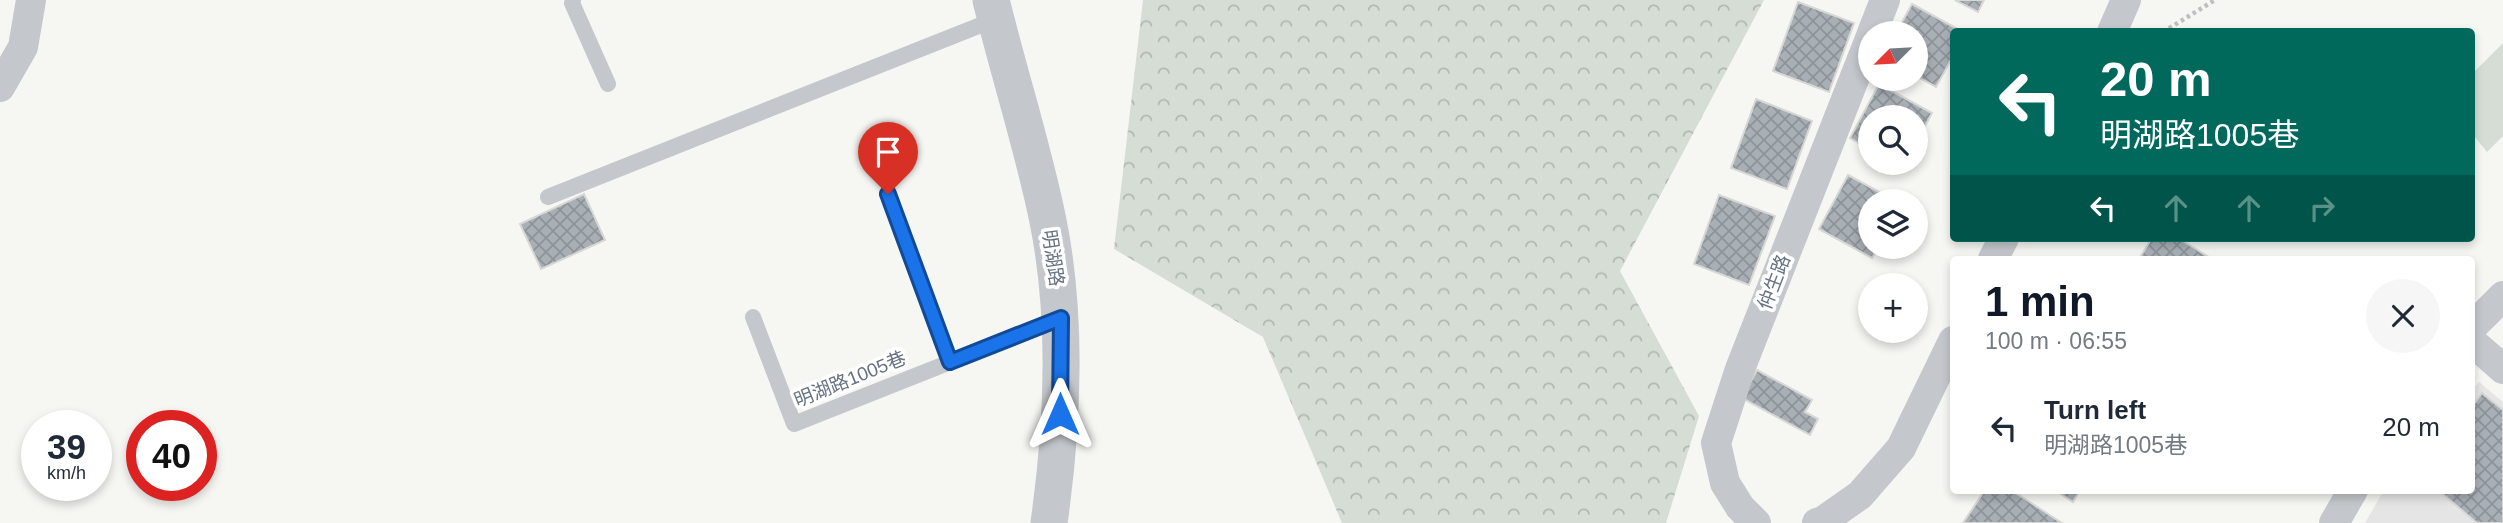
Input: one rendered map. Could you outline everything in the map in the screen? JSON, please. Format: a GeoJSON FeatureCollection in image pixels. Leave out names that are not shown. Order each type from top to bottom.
{"type":"FeatureCollection","features":[{"type":"Feature","properties":{"kind":"street"},"geometry":{"type":"LineString","coordinates":[[0,88],[23,47],[31,0]]}},
{"type":"Feature","properties":{"kind":"street","name":"仲生路"},"geometry":{"type":"LineString","coordinates":[[1877,21],[1885,0]]}},
{"type":"Feature","properties":{"kind":"street"},"geometry":{"type":"LineString","coordinates":[[2114,28],[2126,0]]}},
{"type":"Feature","properties":{"kind":"street","name":"明湖路"},"geometry":{"type":"LineString","coordinates":[[994,9],[1049,222],[1061,318],[1060,414],[1049,523]]}},
{"type":"Feature","properties":{"kind":"street","name":"仲生路"},"geometry":{"type":"LineString","coordinates":[[1756,523],[1740,507],[1725,483],[1716,443],[1740,369],[1858,68]]}},
{"type":"Feature","properties":{"kind":"street"},"geometry":{"type":"LineString","coordinates":[[2475,324],[2503,296]]}},
{"type":"Feature","properties":{"kind":"street"},"geometry":{"type":"LineString","coordinates":[[2475,344],[2503,369]]}},
{"type":"Feature","properties":{"kind":"street"},"geometry":{"type":"LineString","coordinates":[[1816,523],[1860,495],[1901,448],[1950,347]]}},
{"type":"Feature","properties":{"kind":"street"},"geometry":{"type":"LineString","coordinates":[[2334,523],[2351,494]]}},
{"type":"Feature","properties":{"kind":"lane"},"geometry":{"type":"LineString","coordinates":[[573,0],[608,84]]}},
{"type":"Feature","properties":{"kind":"lane"},"geometry":{"type":"LineString","coordinates":[[548,197],[994,9]]}},
{"type":"Feature","properties":{"kind":"lane"},"geometry":{"type":"LineString","coordinates":[[888,194],[950,362]]}},
{"type":"Feature","properties":{"kind":"lane","name":"明湖路1005巷"},"geometry":{"type":"LineString","coordinates":[[753,317],[794,424],[1061,318]]}},
{"type":"Feature","properties":{"kind":"path"},"geometry":{"type":"LineString","coordinates":[[2170,28],[2215,0]]}},
{"type":"Feature","properties":{"kind":"shaded area"},"geometry":{"type":"Polygon","coordinates":[[[2479,382],[2503,402],[2503,523],[2365,523],[2382,494],[2475,494],[2475,386],[2479,382]]]}},
{"type":"Feature","properties":{"kind":"green space"},"geometry":{"type":"Polygon","coordinates":[[[1143,0],[1764,0],[1620,271],[1699,416],[1666,523],[1342,523],[1263,337],[1114,249],[1143,0]]]}},
{"type":"Feature","properties":{"kind":"green space"},"geometry":{"type":"Polygon","coordinates":[[[2503,43],[2503,136],[2487,152],[2475,137],[2475,71],[2503,43]]]}},
{"type":"Feature","properties":{"kind":"building"},"geometry":{"type":"Polygon","coordinates":[[[1955,0],[1984,0],[1978,12],[1955,0]]]}},
{"type":"Feature","properties":{"kind":"building"},"geometry":{"type":"Polygon","coordinates":[[[1798,2],[1854,23],[1829,92],[1773,71],[1798,2]]]}},
{"type":"Feature","properties":{"kind":"building"},"geometry":{"type":"Polygon","coordinates":[[[1912,4],[1956,28],[1950,28],[1950,61],[1936,87],[1928,83],[1928,21],[1903,21],[1912,4]]]}},
{"type":"Feature","properties":{"kind":"building"},"geometry":{"type":"Polygon","coordinates":[[[1875,91],[1892,91],[1917,105],[1868,105],[1875,91]]]}},
{"type":"Feature","properties":{"kind":"building"},"geometry":{"type":"Polygon","coordinates":[[[1756,99],[1812,121],[1787,189],[1731,168],[1756,99]]]}},
{"type":"Feature","properties":{"kind":"building"},"geometry":{"type":"Polygon","coordinates":[[[1858,123],[1858,143],[1850,138],[1858,123]]]}},
{"type":"Feature","properties":{"kind":"building"},"geometry":{"type":"Polygon","coordinates":[[[1848,175],[1874,189],[1858,189],[1858,250],[1819,229],[1848,175]]]}},
{"type":"Feature","properties":{"kind":"building"},"geometry":{"type":"Polygon","coordinates":[[[584,194],[605,240],[541,269],[520,224],[584,194]]]}},
{"type":"Feature","properties":{"kind":"building"},"geometry":{"type":"Polygon","coordinates":[[[1719,195],[1775,216],[1749,285],[1694,264],[1719,195]]]}},
{"type":"Feature","properties":{"kind":"building"},"geometry":{"type":"Polygon","coordinates":[[[2150,242],[2184,242],[2207,256],[2141,256],[2150,242]]]}},
{"type":"Feature","properties":{"kind":"building"},"geometry":{"type":"Polygon","coordinates":[[[1757,370],[1812,400],[1805,412],[1818,419],[1810,435],[1742,398],[1757,370]]]}},
{"type":"Feature","properties":{"kind":"building"},"geometry":{"type":"Polygon","coordinates":[[[2482,393],[2503,410],[2503,523],[2477,523],[2443,494],[2475,494],[2475,403],[2482,393]]]}},
{"type":"Feature","properties":{"kind":"building"},"geometry":{"type":"Polygon","coordinates":[[[1982,494],[2017,494],[2062,523],[1963,523],[1982,494]]]}},
{"type":"Feature","properties":{"kind":"building"},"geometry":{"type":"Polygon","coordinates":[[[2061,494],[2078,494],[2073,502],[2061,494]]]}},
{"type":"Feature","properties":{"kind":"route"},"geometry":{"type":"LineString","coordinates":[[888,194],[950,362],[1061,318],[1060,414]]}}]}
